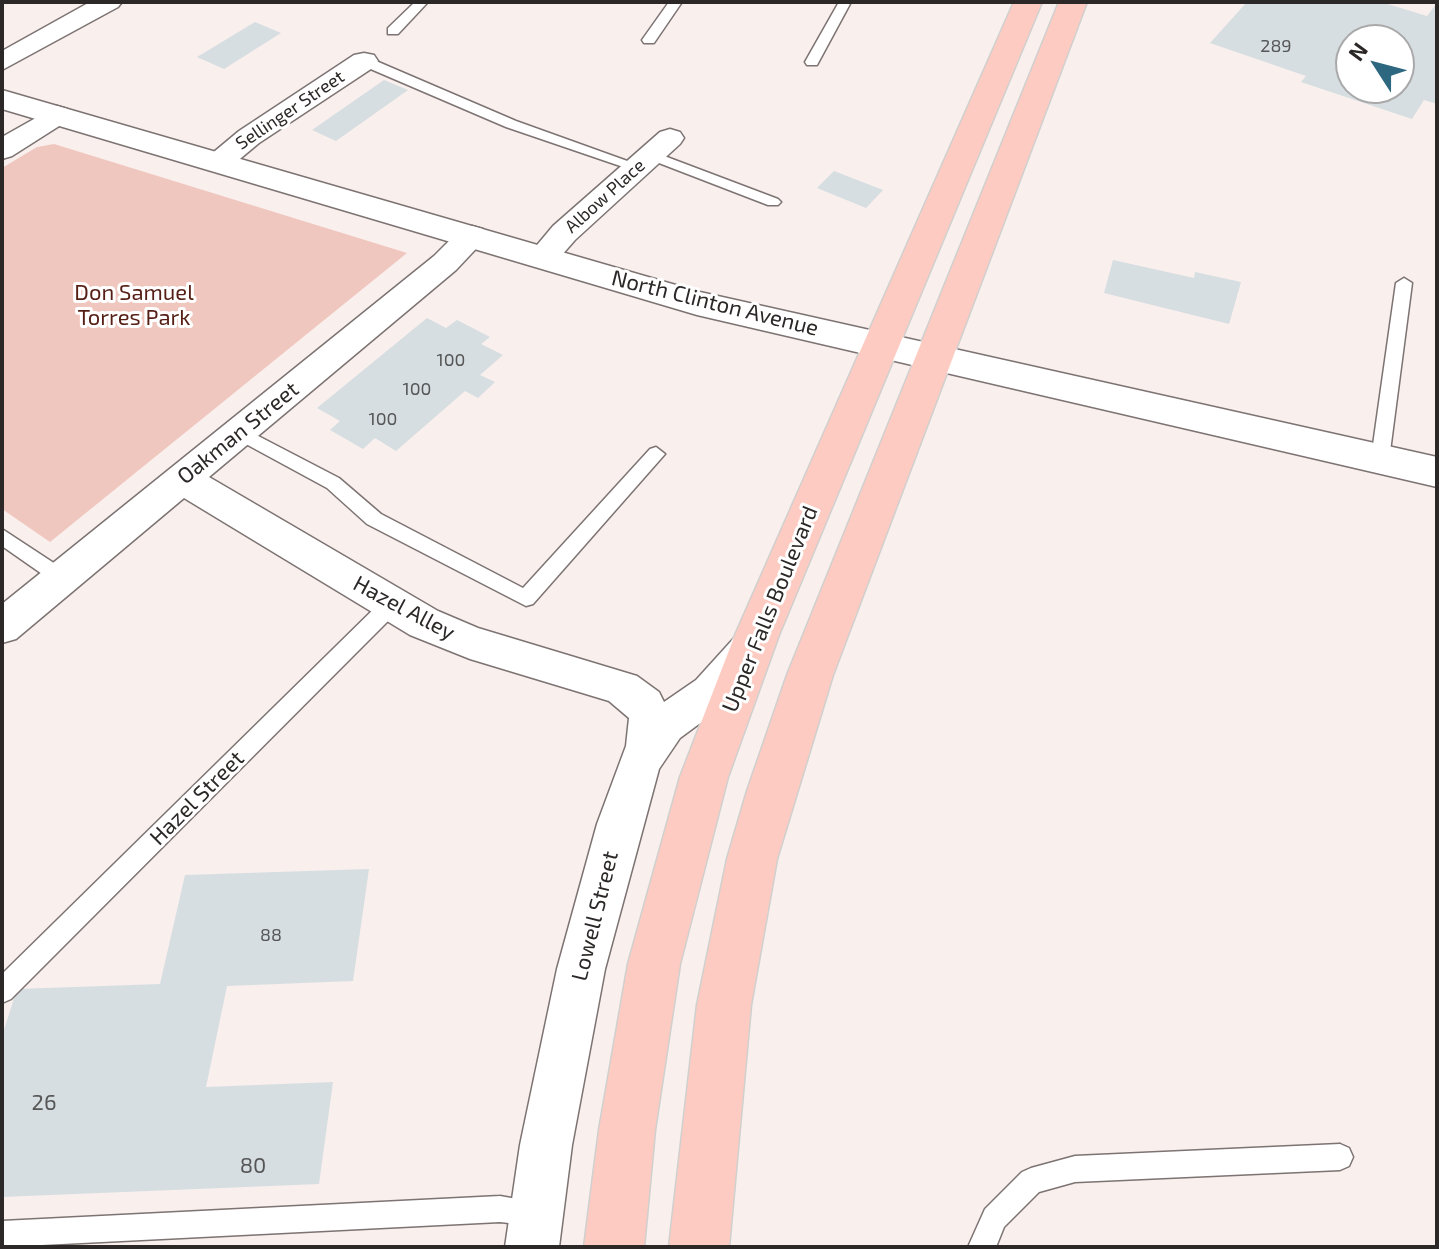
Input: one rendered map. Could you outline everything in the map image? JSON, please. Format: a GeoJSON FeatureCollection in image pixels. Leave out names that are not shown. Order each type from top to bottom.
{"type":"FeatureCollection","features":[{"type":"Feature","properties":{"kind":"main road","name":"Upper Falls Boulevard"},"geometry":{"type":"LineString","coordinates":[[614,1247],[639,1048],[661,934],[704,777],[757,635],[1028,2]]}},
{"type":"Feature","properties":{"kind":"main road"},"geometry":{"type":"LineString","coordinates":[[699,1247],[720,1032],[752,859],[810,675],[1073,2]]}},
{"type":"Feature","properties":{"kind":"street"},"geometry":{"type":"LineString","coordinates":[[2,62],[109,2]]}},
{"type":"Feature","properties":{"kind":"street","name":"Sellinger Street"},"geometry":{"type":"LineString","coordinates":[[219,162],[249,137],[364,61]]}},
{"type":"Feature","properties":{"kind":"street","name":"North Clinton Avenue"},"geometry":{"type":"LineString","coordinates":[[2,99],[697,303],[1437,472]]}},
{"type":"Feature","properties":{"kind":"street"},"geometry":{"type":"LineString","coordinates":[[2,150],[57,115]]}},
{"type":"Feature","properties":{"kind":"street","name":"Albow Place"},"geometry":{"type":"LineString","coordinates":[[543,257],[564,233],[652,153]]}},
{"type":"Feature","properties":{"kind":"street","name":"Oakman Street"},"geometry":{"type":"LineString","coordinates":[[2,627],[445,263],[472,236]]}},
{"type":"Feature","properties":{"kind":"street","name":"Hazel Alley"},"geometry":{"type":"LineString","coordinates":[[182,479],[392,604],[470,642],[622,688],[644,705],[650,716],[652,726],[647,746]]}},
{"type":"Feature","properties":{"kind":"street","name":"Lowell Street"},"geometry":{"type":"LineString","coordinates":[[534,1230],[558,1082],[590,931],[619,824],[647,746],[665,725],[711,692],[729,674],[757,635]]}},
{"type":"Feature","properties":{"kind":"lane"},"geometry":{"type":"LineString","coordinates":[[393,31],[422,2]]}},
{"type":"Feature","properties":{"kind":"lane"},"geometry":{"type":"LineString","coordinates":[[649,40],[676,2]]}},
{"type":"Feature","properties":{"kind":"lane"},"geometry":{"type":"LineString","coordinates":[[812,62],[845,2]]}},
{"type":"Feature","properties":{"kind":"lane"},"geometry":{"type":"LineString","coordinates":[[364,61],[511,124],[652,153],[773,202]]}},
{"type":"Feature","properties":{"kind":"lane"},"geometry":{"type":"LineString","coordinates":[[1380,459],[1404,283]]}},
{"type":"Feature","properties":{"kind":"lane"},"geometry":{"type":"LineString","coordinates":[[239,432],[333,483],[374,519],[526,598],[656,454]]}},
{"type":"Feature","properties":{"kind":"lane"},"geometry":{"type":"LineString","coordinates":[[2,536],[62,578]]}},
{"type":"Feature","properties":{"kind":"lane","name":"Hazel Street"},"geometry":{"type":"LineString","coordinates":[[2,991],[392,604]]}},
{"type":"Feature","properties":{"kind":"lane"},"geometry":{"type":"LineString","coordinates":[[982,1247],[994,1218],[1031,1181],[1075,1169],[1340,1157]]}},
{"type":"Feature","properties":{"kind":"lane"},"geometry":{"type":"LineString","coordinates":[[2,1234],[500,1209],[534,1230]]}},
{"type":"Feature","properties":{"kind":"green space","name":"Don Samuel Torres Park"},"geometry":{"type":"Polygon","coordinates":[[[54,144],[407,253],[50,542],[2,509],[2,168],[37,147],[54,144]]]}},
{"type":"Feature","properties":{"kind":"building"},"geometry":{"type":"Polygon","coordinates":[[[1247,2],[1381,2],[1427,16],[1437,3],[1437,104],[1424,100],[1412,119],[1367,104],[1415,104],[1415,24],[1335,24],[1335,93],[1301,82],[1306,76],[1210,43],[1247,2]]]}},
{"type":"Feature","properties":{"kind":"building"},"geometry":{"type":"Polygon","coordinates":[[[255,22],[281,33],[224,69],[197,57],[255,22]]]}},
{"type":"Feature","properties":{"kind":"building"},"geometry":{"type":"Polygon","coordinates":[[[384,80],[408,90],[336,141],[312,130],[384,80]]]}},
{"type":"Feature","properties":{"kind":"building"},"geometry":{"type":"Polygon","coordinates":[[[834,171],[883,190],[866,208],[817,188],[834,171]]]}},
{"type":"Feature","properties":{"kind":"building"},"geometry":{"type":"Polygon","coordinates":[[[1113,260],[1194,278],[1195,272],[1241,282],[1229,324],[1104,293],[1113,260]]]}},
{"type":"Feature","properties":{"kind":"building"},"geometry":{"type":"Polygon","coordinates":[[[427,318],[446,328],[457,320],[490,337],[481,344],[503,355],[480,375],[495,382],[478,398],[465,391],[396,451],[375,438],[363,449],[330,430],[340,421],[317,408],[427,318]]]}},
{"type":"Feature","properties":{"kind":"building"},"geometry":{"type":"Polygon","coordinates":[[[369,869],[353,981],[227,986],[206,1087],[333,1082],[319,1184],[2,1197],[2,1036],[17,989],[160,984],[185,875],[369,869]]]}}]}
